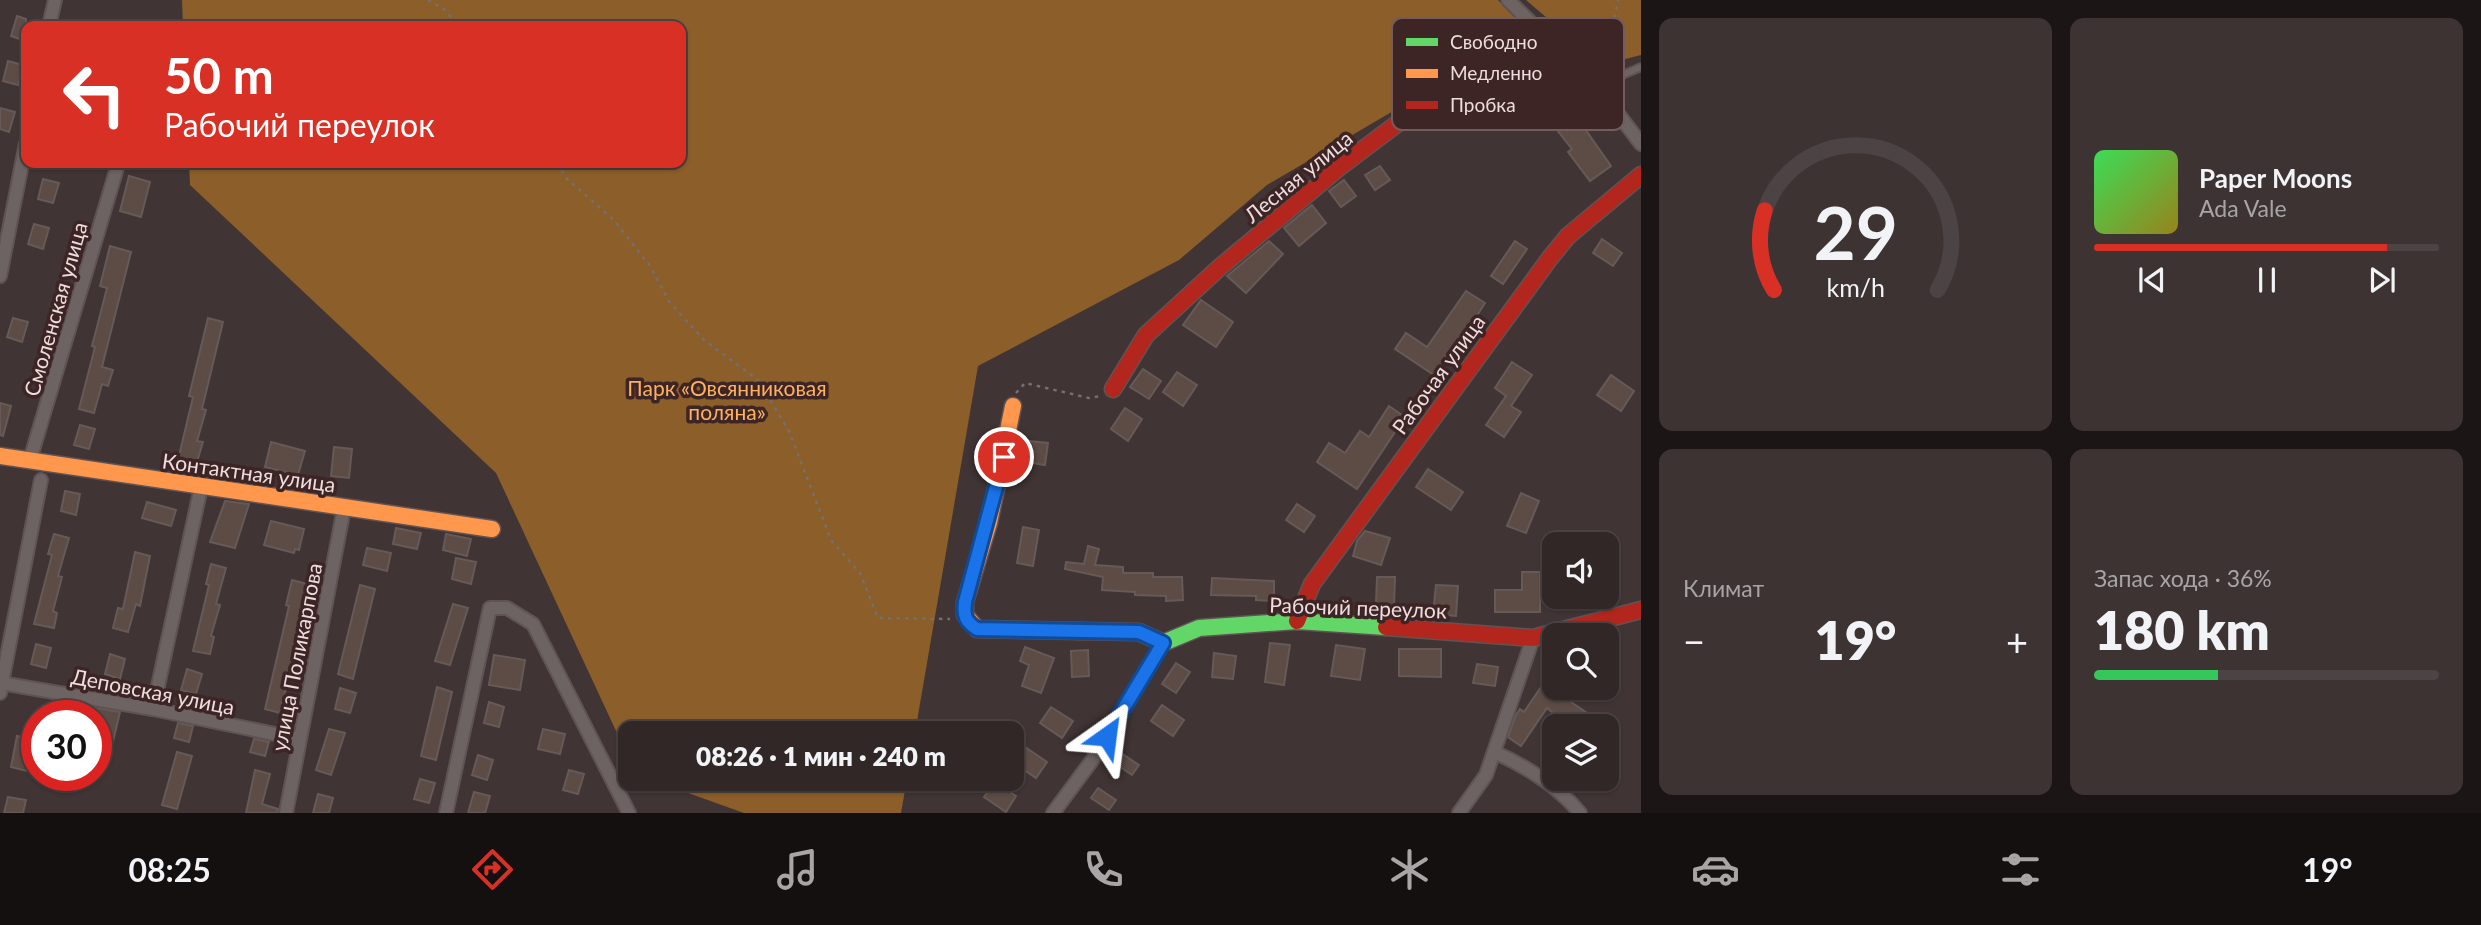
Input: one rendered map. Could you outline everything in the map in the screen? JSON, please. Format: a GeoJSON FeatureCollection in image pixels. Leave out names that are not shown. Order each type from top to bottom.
{"type":"FeatureCollection","features":[{"type":"Feature","properties":{"kind":"street"},"geometry":{"type":"LineString","coordinates":[[50,21],[55,0]]}},
{"type":"Feature","properties":{"kind":"street"},"geometry":{"type":"LineString","coordinates":[[1508,0],[1527,18]]}},
{"type":"Feature","properties":{"kind":"street"},"geometry":{"type":"LineString","coordinates":[[1624,122],[1641,144]]}},
{"type":"Feature","properties":{"kind":"street","name":"Лесная улица"},"geometry":{"type":"LineString","coordinates":[[1114,388],[1146,335],[1229,259],[1341,166],[1392,128]]}},
{"type":"Feature","properties":{"kind":"street"},"geometry":{"type":"LineString","coordinates":[[0,276],[21,168]]}},
{"type":"Feature","properties":{"kind":"street","name":"Смоленская улица"},"geometry":{"type":"LineString","coordinates":[[30,460],[117,168]]}},
{"type":"Feature","properties":{"kind":"street","name":"Рабочая улица"},"geometry":{"type":"LineString","coordinates":[[1297,621],[1312,584],[1549,258],[1568,236],[1641,175]]}},
{"type":"Feature","properties":{"kind":"street"},"geometry":{"type":"LineString","coordinates":[[1013,406],[989,523],[965,602],[964,613],[972,626],[1139,632],[1163,643],[1093,759],[1053,813]]}},
{"type":"Feature","properties":{"kind":"street","name":"Контактная улица"},"geometry":{"type":"LineString","coordinates":[[0,456],[492,528]]}},
{"type":"Feature","properties":{"kind":"street"},"geometry":{"type":"LineString","coordinates":[[1,686],[41,481]]}},
{"type":"Feature","properties":{"kind":"street"},"geometry":{"type":"LineString","coordinates":[[153,709],[201,487]]}},
{"type":"Feature","properties":{"kind":"street","name":"улица Поликарпова"},"geometry":{"type":"LineString","coordinates":[[286,813],[344,508]]}},
{"type":"Feature","properties":{"kind":"street"},"geometry":{"type":"LineString","coordinates":[[446,813],[490,608],[507,608],[533,624],[629,813]]}},
{"type":"Feature","properties":{"kind":"street","name":"Рабочий переулок"},"geometry":{"type":"LineString","coordinates":[[1163,643],[1199,628],[1297,621],[1533,638],[1641,610]]}},
{"type":"Feature","properties":{"kind":"street"},"geometry":{"type":"LineString","coordinates":[[1459,813],[1486,775],[1533,638]]}},
{"type":"Feature","properties":{"kind":"street","name":"Деповская улица"},"geometry":{"type":"LineString","coordinates":[[1,686],[153,709],[299,739]]}},
{"type":"Feature","properties":{"kind":"street"},"geometry":{"type":"LineString","coordinates":[[1494,752],[1518,762],[1553,788],[1580,813]]}},
{"type":"Feature","properties":{"kind":"lane"},"geometry":{"type":"LineString","coordinates":[[1624,75],[1641,67]]}},
{"type":"Feature","properties":{"kind":"path"},"geometry":{"type":"LineString","coordinates":[[428,0],[444,9],[455,21]]}},
{"type":"Feature","properties":{"kind":"path"},"geometry":{"type":"LineString","coordinates":[[1614,18],[1618,0]]}},
{"type":"Feature","properties":{"kind":"path"},"geometry":{"type":"LineString","coordinates":[[560,168],[567,179],[614,220],[650,266],[670,303],[704,340],[758,380],[789,431],[831,540],[860,573],[878,618],[924,617],[972,626]]}},
{"type":"Feature","properties":{"kind":"path"},"geometry":{"type":"LineString","coordinates":[[1013,406],[1016,393],[1025,383],[1089,398],[1101,396],[1114,388]]}},
{"type":"Feature","properties":{"kind":"green space","name":"Парк «Овсянниковая поляна»"},"geometry":{"type":"Polygon","coordinates":[[[182,0],[1498,0],[1515,18],[1392,18],[1392,112],[1267,185],[1179,260],[978,366],[917,721],[618,721],[618,735],[496,473],[190,185],[189,168],[686,168],[686,21],[183,21],[182,0]]]}},
{"type":"Feature","properties":{"kind":"green space"},"geometry":{"type":"Polygon","coordinates":[[[1526,0],[1641,0],[1641,55],[1624,59],[1624,18],[1547,18],[1526,0]]]}},
{"type":"Feature","properties":{"kind":"green space"},"geometry":{"type":"Polygon","coordinates":[[[683,791],[905,791],[901,813],[744,813],[683,791]]]}},
{"type":"Feature","properties":{"kind":"building"},"geometry":{"type":"Polygon","coordinates":[[[17,16],[26,19],[21,21],[21,39],[11,36],[17,16]]]}},
{"type":"Feature","properties":{"kind":"building"},"geometry":{"type":"Polygon","coordinates":[[[8,61],[21,64],[18,85],[3,81],[8,61]]]}},
{"type":"Feature","properties":{"kind":"building"},"geometry":{"type":"Polygon","coordinates":[[[0,108],[15,112],[9,132],[0,129],[0,108]]]}},
{"type":"Feature","properties":{"kind":"building"},"geometry":{"type":"Polygon","coordinates":[[[1557,130],[1586,130],[1611,166],[1590,181],[1568,152],[1572,149],[1557,130]]]}},
{"type":"Feature","properties":{"kind":"building"},"geometry":{"type":"Polygon","coordinates":[[[1380,166],[1390,180],[1375,190],[1365,175],[1380,166]]]}},
{"type":"Feature","properties":{"kind":"building"},"geometry":{"type":"Polygon","coordinates":[[[129,176],[150,182],[141,217],[120,211],[129,176]]]}},
{"type":"Feature","properties":{"kind":"building"},"geometry":{"type":"Polygon","coordinates":[[[43,179],[59,183],[53,203],[38,199],[43,179]]]}},
{"type":"Feature","properties":{"kind":"building"},"geometry":{"type":"Polygon","coordinates":[[[1344,180],[1356,196],[1341,207],[1329,191],[1344,180]]]}},
{"type":"Feature","properties":{"kind":"building"},"geometry":{"type":"Polygon","coordinates":[[[1312,205],[1326,223],[1299,246],[1284,228],[1312,205]]]}},
{"type":"Feature","properties":{"kind":"building"},"geometry":{"type":"Polygon","coordinates":[[[34,224],[49,228],[43,249],[28,244],[34,224]]]}},
{"type":"Feature","properties":{"kind":"building"},"geometry":{"type":"Polygon","coordinates":[[[1602,239],[1622,253],[1613,266],[1593,253],[1602,239]]]}},
{"type":"Feature","properties":{"kind":"building"},"geometry":{"type":"Polygon","coordinates":[[[1269,241],[1283,254],[1246,293],[1227,276],[1269,241]]]}},
{"type":"Feature","properties":{"kind":"building"},"geometry":{"type":"Polygon","coordinates":[[[1515,241],[1527,249],[1503,284],[1491,276],[1515,241]]]}},
{"type":"Feature","properties":{"kind":"building"},"geometry":{"type":"Polygon","coordinates":[[[110,246],[131,252],[102,367],[113,370],[108,386],[102,384],[94,413],[79,409],[107,288],[100,286],[110,246]]]}},
{"type":"Feature","properties":{"kind":"building"},"geometry":{"type":"Polygon","coordinates":[[[1466,291],[1485,303],[1458,345],[1456,343],[1434,375],[1395,349],[1406,333],[1427,347],[1466,291]]]}},
{"type":"Feature","properties":{"kind":"building"},"geometry":{"type":"Polygon","coordinates":[[[1201,300],[1233,322],[1216,347],[1183,325],[1201,300]]]}},
{"type":"Feature","properties":{"kind":"building"},"geometry":{"type":"Polygon","coordinates":[[[13,318],[28,322],[22,342],[7,337],[13,318]]]}},
{"type":"Feature","properties":{"kind":"building"},"geometry":{"type":"Polygon","coordinates":[[[208,318],[223,322],[202,409],[206,410],[197,441],[203,442],[196,465],[178,460],[193,397],[189,396],[208,318]]]}},
{"type":"Feature","properties":{"kind":"building"},"geometry":{"type":"Polygon","coordinates":[[[1512,362],[1532,375],[1511,406],[1521,412],[1504,437],[1486,425],[1506,396],[1495,388],[1512,362]]]}},
{"type":"Feature","properties":{"kind":"building"},"geometry":{"type":"Polygon","coordinates":[[[1143,369],[1161,381],[1149,399],[1130,387],[1143,369]]]}},
{"type":"Feature","properties":{"kind":"building"},"geometry":{"type":"Polygon","coordinates":[[[1177,372],[1197,385],[1183,406],[1163,392],[1177,372]]]}},
{"type":"Feature","properties":{"kind":"building"},"geometry":{"type":"Polygon","coordinates":[[[1611,375],[1634,391],[1621,411],[1597,395],[1611,375]]]}},
{"type":"Feature","properties":{"kind":"building"},"geometry":{"type":"Polygon","coordinates":[[[0,403],[11,406],[3,436],[0,435],[0,403]]]}},
{"type":"Feature","properties":{"kind":"building"},"geometry":{"type":"Polygon","coordinates":[[[1389,406],[1405,417],[1357,489],[1317,462],[1329,443],[1345,453],[1360,431],[1369,437],[1389,406]]]}},
{"type":"Feature","properties":{"kind":"building"},"geometry":{"type":"Polygon","coordinates":[[[1125,408],[1142,419],[1128,441],[1111,429],[1125,408]]]}},
{"type":"Feature","properties":{"kind":"building"},"geometry":{"type":"Polygon","coordinates":[[[80,425],[95,429],[89,449],[74,445],[80,425]]]}},
{"type":"Feature","properties":{"kind":"building"},"geometry":{"type":"Polygon","coordinates":[[[1029,441],[1048,443],[1045,465],[1026,462],[1029,441]]]}},
{"type":"Feature","properties":{"kind":"building"},"geometry":{"type":"Polygon","coordinates":[[[271,442],[305,451],[298,475],[265,467],[271,442]]]}},
{"type":"Feature","properties":{"kind":"building"},"geometry":{"type":"Polygon","coordinates":[[[334,447],[352,449],[349,478],[331,476],[334,447]]]}},
{"type":"Feature","properties":{"kind":"building"},"geometry":{"type":"Polygon","coordinates":[[[1428,469],[1463,492],[1451,510],[1416,487],[1428,469]]]}},
{"type":"Feature","properties":{"kind":"building"},"geometry":{"type":"Polygon","coordinates":[[[65,491],[80,494],[76,515],[61,511],[65,491]]]}},
{"type":"Feature","properties":{"kind":"building"},"geometry":{"type":"Polygon","coordinates":[[[1521,493],[1539,501],[1526,533],[1507,526],[1521,493]]]}},
{"type":"Feature","properties":{"kind":"building"},"geometry":{"type":"Polygon","coordinates":[[[225,501],[249,504],[235,548],[210,542],[225,501]]]}},
{"type":"Feature","properties":{"kind":"building"},"geometry":{"type":"Polygon","coordinates":[[[147,502],[176,510],[171,526],[142,518],[147,502]]]}},
{"type":"Feature","properties":{"kind":"building"},"geometry":{"type":"Polygon","coordinates":[[[1297,504],[1315,516],[1304,532],[1286,520],[1297,504]]]}},
{"type":"Feature","properties":{"kind":"building"},"geometry":{"type":"Polygon","coordinates":[[[271,521],[304,529],[299,550],[295,549],[294,553],[264,545],[271,521]]]}},
{"type":"Feature","properties":{"kind":"building"},"geometry":{"type":"Polygon","coordinates":[[[1023,527],[1039,530],[1033,566],[1017,563],[1023,527]]]}},
{"type":"Feature","properties":{"kind":"building"},"geometry":{"type":"Polygon","coordinates":[[[396,528],[421,533],[417,549],[393,544],[396,528]]]}},
{"type":"Feature","properties":{"kind":"building"},"geometry":{"type":"Polygon","coordinates":[[[1365,531],[1390,538],[1381,565],[1353,556],[1357,541],[1365,531]]]}},
{"type":"Feature","properties":{"kind":"building"},"geometry":{"type":"Polygon","coordinates":[[[54,534],[69,538],[58,576],[62,577],[53,611],[57,613],[54,628],[34,624],[52,555],[48,554],[54,534]]]}},
{"type":"Feature","properties":{"kind":"building"},"geometry":{"type":"Polygon","coordinates":[[[446,534],[471,539],[467,556],[443,550],[446,534]]]}},
{"type":"Feature","properties":{"kind":"building"},"geometry":{"type":"Polygon","coordinates":[[[1088,546],[1099,549],[1095,565],[1123,567],[1123,573],[1182,577],[1183,600],[1166,601],[1166,596],[1102,590],[1103,577],[1065,569],[1066,562],[1084,564],[1088,546]]]}},
{"type":"Feature","properties":{"kind":"building"},"geometry":{"type":"Polygon","coordinates":[[[367,548],[391,553],[387,571],[363,565],[367,548]]]}},
{"type":"Feature","properties":{"kind":"building"},"geometry":{"type":"Polygon","coordinates":[[[135,552],[150,556],[140,606],[136,604],[128,632],[113,628],[118,608],[123,609],[135,552]]]}},
{"type":"Feature","properties":{"kind":"building"},"geometry":{"type":"Polygon","coordinates":[[[456,558],[476,562],[471,584],[452,579],[456,558]]]}},
{"type":"Feature","properties":{"kind":"building"},"geometry":{"type":"Polygon","coordinates":[[[211,564],[226,568],[216,604],[220,605],[211,636],[214,637],[210,654],[193,651],[209,585],[206,584],[211,564]]]}},
{"type":"Feature","properties":{"kind":"building"},"geometry":{"type":"Polygon","coordinates":[[[1522,572],[1540,572],[1540,612],[1495,612],[1495,590],[1522,590],[1522,572]]]}},
{"type":"Feature","properties":{"kind":"building"},"geometry":{"type":"Polygon","coordinates":[[[1377,577],[1395,577],[1394,605],[1376,604],[1377,577]]]}},
{"type":"Feature","properties":{"kind":"building"},"geometry":{"type":"Polygon","coordinates":[[[1212,578],[1274,581],[1274,601],[1256,600],[1256,596],[1211,595],[1212,578]]]}},
{"type":"Feature","properties":{"kind":"building"},"geometry":{"type":"Polygon","coordinates":[[[292,580],[311,585],[280,713],[265,709],[289,606],[286,605],[292,580]]]}},
{"type":"Feature","properties":{"kind":"building"},"geometry":{"type":"Polygon","coordinates":[[[360,585],[375,589],[353,679],[338,674],[360,585]]]}},
{"type":"Feature","properties":{"kind":"building"},"geometry":{"type":"Polygon","coordinates":[[[1436,585],[1458,586],[1456,616],[1433,614],[1436,585]]]}},
{"type":"Feature","properties":{"kind":"building"},"geometry":{"type":"Polygon","coordinates":[[[453,604],[468,608],[450,665],[435,661],[453,604]]]}},
{"type":"Feature","properties":{"kind":"building"},"geometry":{"type":"Polygon","coordinates":[[[1270,643],[1290,645],[1284,685],[1265,682],[1270,643]]]}},
{"type":"Feature","properties":{"kind":"building"},"geometry":{"type":"Polygon","coordinates":[[[36,644],[51,648],[46,668],[31,664],[36,644]]]}},
{"type":"Feature","properties":{"kind":"building"},"geometry":{"type":"Polygon","coordinates":[[[1336,645],[1365,649],[1360,680],[1331,676],[1336,645]]]}},
{"type":"Feature","properties":{"kind":"building"},"geometry":{"type":"Polygon","coordinates":[[[1025,647],[1054,658],[1041,693],[1022,686],[1029,665],[1020,661],[1025,647]]]}},
{"type":"Feature","properties":{"kind":"building"},"geometry":{"type":"Polygon","coordinates":[[[1399,649],[1441,649],[1441,677],[1399,676],[1399,649]]]}},
{"type":"Feature","properties":{"kind":"building"},"geometry":{"type":"Polygon","coordinates":[[[1088,650],[1089,676],[1072,677],[1071,651],[1088,650]]]}},
{"type":"Feature","properties":{"kind":"building"},"geometry":{"type":"Polygon","coordinates":[[[1214,653],[1236,656],[1233,679],[1212,677],[1214,653]]]}},
{"type":"Feature","properties":{"kind":"building"},"geometry":{"type":"Polygon","coordinates":[[[110,654],[125,659],[120,679],[105,674],[110,654]]]}},
{"type":"Feature","properties":{"kind":"building"},"geometry":{"type":"Polygon","coordinates":[[[494,655],[525,660],[520,690],[489,685],[494,655]]]}},
{"type":"Feature","properties":{"kind":"building"},"geometry":{"type":"Polygon","coordinates":[[[1176,663],[1190,672],[1176,693],[1162,684],[1176,663]]]}},
{"type":"Feature","properties":{"kind":"building"},"geometry":{"type":"Polygon","coordinates":[[[1477,664],[1498,667],[1495,686],[1473,683],[1477,664]]]}},
{"type":"Feature","properties":{"kind":"building"},"geometry":{"type":"Polygon","coordinates":[[[187,669],[202,674],[196,694],[181,690],[187,669]]]}},
{"type":"Feature","properties":{"kind":"building"},"geometry":{"type":"Polygon","coordinates":[[[1542,686],[1542,700],[1568,700],[1589,714],[1554,714],[1547,708],[1521,746],[1508,737],[1516,715],[1520,709],[1524,712],[1542,686]]]}},
{"type":"Feature","properties":{"kind":"building"},"geometry":{"type":"Polygon","coordinates":[[[437,687],[452,692],[436,760],[421,756],[437,687]]]}},
{"type":"Feature","properties":{"kind":"building"},"geometry":{"type":"Polygon","coordinates":[[[340,688],[356,693],[350,713],[335,709],[340,688]]]}},
{"type":"Feature","properties":{"kind":"building"},"geometry":{"type":"Polygon","coordinates":[[[489,702],[504,707],[499,727],[484,723],[489,702]]]}},
{"type":"Feature","properties":{"kind":"building"},"geometry":{"type":"Polygon","coordinates":[[[1162,705],[1184,720],[1173,736],[1151,721],[1162,705]]]}},
{"type":"Feature","properties":{"kind":"building"},"geometry":{"type":"Polygon","coordinates":[[[1051,707],[1073,721],[1062,738],[1040,723],[1051,707]]]}},
{"type":"Feature","properties":{"kind":"building"},"geometry":{"type":"Polygon","coordinates":[[[112,711],[120,712],[112,746],[112,711]]]}},
{"type":"Feature","properties":{"kind":"building"},"geometry":{"type":"Polygon","coordinates":[[[178,723],[193,726],[189,742],[174,738],[178,723]]]}},
{"type":"Feature","properties":{"kind":"building"},"geometry":{"type":"Polygon","coordinates":[[[329,729],[345,733],[331,775],[316,770],[329,729]]]}},
{"type":"Feature","properties":{"kind":"building"},"geometry":{"type":"Polygon","coordinates":[[[543,729],[565,734],[560,754],[538,749],[543,729]]]}},
{"type":"Feature","properties":{"kind":"building"},"geometry":{"type":"Polygon","coordinates":[[[17,736],[21,737],[21,770],[11,767],[17,736]]]}},
{"type":"Feature","properties":{"kind":"building"},"geometry":{"type":"Polygon","coordinates":[[[254,739],[269,742],[265,756],[250,752],[254,739]]]}},
{"type":"Feature","properties":{"kind":"building"},"geometry":{"type":"Polygon","coordinates":[[[1024,748],[1047,762],[1036,778],[1024,770],[1024,748]]]}},
{"type":"Feature","properties":{"kind":"building"},"geometry":{"type":"Polygon","coordinates":[[[177,752],[192,756],[177,809],[162,805],[177,752]]]}},
{"type":"Feature","properties":{"kind":"building"},"geometry":{"type":"Polygon","coordinates":[[[1121,753],[1139,765],[1132,775],[1114,763],[1121,753]]]}},
{"type":"Feature","properties":{"kind":"building"},"geometry":{"type":"Polygon","coordinates":[[[478,755],[493,760],[487,780],[472,775],[478,755]]]}},
{"type":"Feature","properties":{"kind":"building"},"geometry":{"type":"Polygon","coordinates":[[[255,770],[270,774],[262,804],[278,809],[277,813],[246,813],[255,770]]]}},
{"type":"Feature","properties":{"kind":"building"},"geometry":{"type":"Polygon","coordinates":[[[569,770],[584,774],[578,794],[563,790],[569,770]]]}},
{"type":"Feature","properties":{"kind":"building"},"geometry":{"type":"Polygon","coordinates":[[[420,779],[435,783],[429,803],[414,799],[420,779]]]}},
{"type":"Feature","properties":{"kind":"building"},"geometry":{"type":"Polygon","coordinates":[[[1098,788],[1116,800],[1109,810],[1091,798],[1098,788]]]}},
{"type":"Feature","properties":{"kind":"building"},"geometry":{"type":"Polygon","coordinates":[[[988,791],[1008,791],[1016,796],[1006,812],[984,797],[988,791]]]}},
{"type":"Feature","properties":{"kind":"building"},"geometry":{"type":"Polygon","coordinates":[[[474,792],[490,796],[485,813],[468,813],[474,792]]]}},
{"type":"Feature","properties":{"kind":"building"},"geometry":{"type":"Polygon","coordinates":[[[318,794],[333,798],[329,813],[313,813],[318,794]]]}},
{"type":"Feature","properties":{"kind":"building"},"geometry":{"type":"Polygon","coordinates":[[[8,797],[26,800],[23,813],[4,813],[8,797]]]}},
{"type":"Feature","properties":{"kind":"traffic: fast"},"geometry":{"type":"LineString","coordinates":[[1080,631],[1139,632],[1163,643],[1199,628],[1297,621],[1386,627]]}},
{"type":"Feature","properties":{"kind":"traffic: slow"},"geometry":{"type":"LineString","coordinates":[[1013,406],[989,523],[965,602],[965,615],[977,629],[1080,631]]}},
{"type":"Feature","properties":{"kind":"traffic: slow"},"geometry":{"type":"LineString","coordinates":[[0,456],[492,529]]}},
{"type":"Feature","properties":{"kind":"traffic: jam"},"geometry":{"type":"LineString","coordinates":[[1113,389],[1146,335],[1219,268],[1341,166],[1392,128]]}},
{"type":"Feature","properties":{"kind":"traffic: jam"},"geometry":{"type":"LineString","coordinates":[[1297,621],[1312,584],[1550,258],[1568,236],[1641,175]]}},
{"type":"Feature","properties":{"kind":"traffic: jam"},"geometry":{"type":"LineString","coordinates":[[1386,627],[1533,638],[1641,610]]}},
{"type":"Feature","properties":{"kind":"route"},"geometry":{"type":"LineString","coordinates":[[1004,457],[989,523],[965,602],[967,622],[977,629],[1139,632],[1163,643],[1107,736]]}}]}
